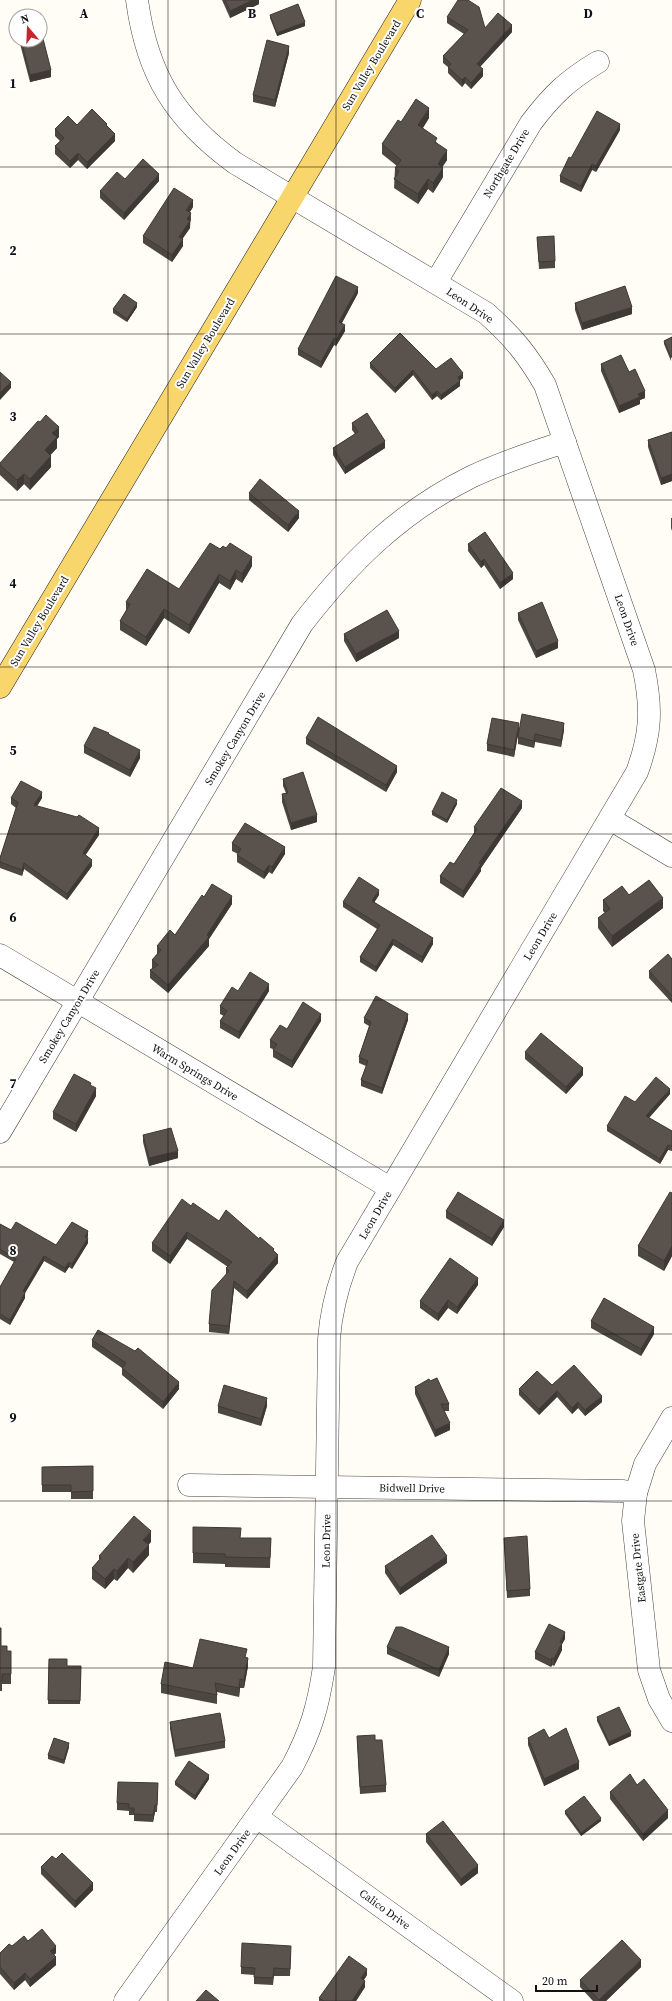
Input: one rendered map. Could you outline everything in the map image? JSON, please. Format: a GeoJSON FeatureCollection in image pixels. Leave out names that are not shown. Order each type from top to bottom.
{"type":"FeatureCollection","features":[{"type":"Feature","properties":{"kind":"main road","name":"Sun Valley Boulevard"},"geometry":{"type":"LineString","coordinates":[[0,687],[410,0]]}},
{"type":"Feature","properties":{"kind":"street","name":"Leon Drive"},"geometry":{"type":"LineString","coordinates":[[125,2001],[292,1767],[307,1738],[319,1703],[324,1667],[331,1316],[337,1289],[347,1262],[637,772],[646,749],[650,723],[650,697],[644,670],[545,385],[528,356],[508,332],[486,313],[293,197],[235,164],[210,145],[187,121],[166,92],[152,63],[141,30],[137,0]]}},
{"type":"Feature","properties":{"kind":"street","name":"Northgate Drive"},"geometry":{"type":"LineString","coordinates":[[436,282],[530,123],[555,93],[572,78],[598,62]]}},
{"type":"Feature","properties":{"kind":"street","name":"Smokey Canyon Drive"},"geometry":{"type":"LineString","coordinates":[[0,1132],[302,624],[330,587],[360,556],[395,525],[429,501],[471,478],[514,459],[565,442]]}},
{"type":"Feature","properties":{"kind":"street"},"geometry":{"type":"LineString","coordinates":[[610,819],[672,856]]}},
{"type":"Feature","properties":{"kind":"street","name":"Warm Springs Drive"},"geometry":{"type":"LineString","coordinates":[[0,956],[390,1188]]}},
{"type":"Feature","properties":{"kind":"street","name":"Eastgate Drive"},"geometry":{"type":"LineString","coordinates":[[672,1418],[645,1464],[636,1493],[633,1521],[649,1670],[659,1699],[672,1721]]}},
{"type":"Feature","properties":{"kind":"street","name":"Bidwell Drive"},"geometry":{"type":"LineString","coordinates":[[189,1485],[614,1491],[636,1493]]}},
{"type":"Feature","properties":{"kind":"street","name":"Calico Drive"},"geometry":{"type":"LineString","coordinates":[[257,1817],[512,2001]]}},
{"type":"Feature","properties":{"kind":"building"},"geometry":{"type":"Polygon","coordinates":[[[225,0],[253,0],[230,11],[225,0]]]}},
{"type":"Feature","properties":{"kind":"building"},"geometry":{"type":"Polygon","coordinates":[[[458,0],[468,0],[479,7],[485,28],[498,13],[512,25],[477,64],[483,69],[471,83],[465,77],[462,80],[448,67],[451,64],[443,56],[468,30],[447,17],[458,0]]]}},
{"type":"Feature","properties":{"kind":"building"},"geometry":{"type":"Polygon","coordinates":[[[298,4],[305,22],[277,33],[270,15],[298,4]]]}},
{"type":"Feature","properties":{"kind":"building"},"geometry":{"type":"Polygon","coordinates":[[[267,40],[289,46],[275,100],[253,95],[267,40]]]}},
{"type":"Feature","properties":{"kind":"building"},"geometry":{"type":"Polygon","coordinates":[[[23,48],[45,48],[51,70],[30,75],[23,48]]]}},
{"type":"Feature","properties":{"kind":"building"},"geometry":{"type":"Polygon","coordinates":[[[416,99],[429,108],[418,125],[437,138],[435,142],[447,150],[438,164],[443,168],[433,183],[428,179],[418,194],[394,179],[399,171],[395,168],[401,160],[382,144],[398,120],[401,122],[416,99]]]}},
{"type":"Feature","properties":{"kind":"building"},"geometry":{"type":"Polygon","coordinates":[[[92,109],[115,134],[87,162],[78,153],[70,161],[55,146],[64,138],[55,129],[68,116],[77,125],[92,109]]]}},
{"type":"Feature","properties":{"kind":"building"},"geometry":{"type":"Polygon","coordinates":[[[597,111],[620,124],[596,166],[592,164],[581,186],[560,176],[569,157],[571,158],[597,111]]]}},
{"type":"Feature","properties":{"kind":"building"},"geometry":{"type":"Polygon","coordinates":[[[143,159],[159,174],[124,213],[100,191],[117,172],[125,179],[143,159]]]}},
{"type":"Feature","properties":{"kind":"building"},"geometry":{"type":"Polygon","coordinates":[[[174,188],[193,200],[186,210],[191,213],[187,219],[190,221],[179,237],[183,239],[172,255],[143,236],[174,188]]]}},
{"type":"Feature","properties":{"kind":"building"},"geometry":{"type":"Polygon","coordinates":[[[554,236],[555,261],[539,262],[537,237],[554,236]]]}},
{"type":"Feature","properties":{"kind":"building"},"geometry":{"type":"Polygon","coordinates":[[[336,276],[358,287],[339,322],[345,325],[336,340],[334,338],[321,362],[298,349],[336,276]]]}},
{"type":"Feature","properties":{"kind":"building"},"geometry":{"type":"Polygon","coordinates":[[[625,286],[632,307],[582,323],[575,303],[625,286]]]}},
{"type":"Feature","properties":{"kind":"building"},"geometry":{"type":"Polygon","coordinates":[[[124,294],[137,303],[127,319],[113,309],[124,294]]]}},
{"type":"Feature","properties":{"kind":"building"},"geometry":{"type":"Polygon","coordinates":[[[400,333],[436,369],[451,358],[463,373],[458,377],[460,381],[441,395],[437,391],[432,395],[413,370],[395,388],[370,363],[400,333]]]}},
{"type":"Feature","properties":{"kind":"building"},"geometry":{"type":"Polygon","coordinates":[[[672,337],[672,357],[671,357],[664,341],[672,337]]]}},
{"type":"Feature","properties":{"kind":"building"},"geometry":{"type":"Polygon","coordinates":[[[621,355],[629,372],[635,369],[645,391],[638,394],[640,397],[619,406],[601,364],[621,355]]]}},
{"type":"Feature","properties":{"kind":"building"},"geometry":{"type":"Polygon","coordinates":[[[0,372],[11,382],[0,393],[0,372]]]}},
{"type":"Feature","properties":{"kind":"building"},"geometry":{"type":"Polygon","coordinates":[[[367,413],[385,441],[345,467],[333,448],[358,432],[352,423],[367,413]]]}},
{"type":"Feature","properties":{"kind":"building"},"geometry":{"type":"Polygon","coordinates":[[[46,415],[59,427],[52,433],[57,437],[45,450],[51,456],[30,479],[24,474],[17,480],[0,465],[0,463],[38,421],[40,422],[46,415]]]}},
{"type":"Feature","properties":{"kind":"building"},"geometry":{"type":"Polygon","coordinates":[[[672,432],[672,474],[661,478],[648,440],[672,432]]]}},
{"type":"Feature","properties":{"kind":"building"},"geometry":{"type":"Polygon","coordinates":[[[260,479],[299,511],[288,525],[249,493],[260,479]]]}},
{"type":"Feature","properties":{"kind":"building"},"geometry":{"type":"Polygon","coordinates":[[[485,532],[513,573],[500,583],[484,559],[481,562],[468,544],[485,532]]]}},
{"type":"Feature","properties":{"kind":"building"},"geometry":{"type":"Polygon","coordinates":[[[210,543],[220,549],[223,546],[226,548],[230,543],[252,557],[242,574],[236,570],[230,581],[219,574],[189,625],[164,609],[146,637],[120,621],[130,604],[126,602],[147,569],[179,589],[210,543]]]}},
{"type":"Feature","properties":{"kind":"building"},"geometry":{"type":"Polygon","coordinates":[[[542,602],[558,641],[536,651],[518,613],[542,602]]]}},
{"type":"Feature","properties":{"kind":"building"},"geometry":{"type":"Polygon","coordinates":[[[387,610],[399,631],[356,654],[344,634],[387,610]]]}},
{"type":"Feature","properties":{"kind":"building"},"geometry":{"type":"Polygon","coordinates":[[[522,714],[564,723],[561,740],[535,734],[534,741],[518,737],[522,714]]]}},
{"type":"Feature","properties":{"kind":"building"},"geometry":{"type":"Polygon","coordinates":[[[318,717],[397,766],[386,785],[306,738],[318,717]]]}},
{"type":"Feature","properties":{"kind":"building"},"geometry":{"type":"Polygon","coordinates":[[[492,718],[519,723],[514,750],[487,744],[492,718]]]}},
{"type":"Feature","properties":{"kind":"building"},"geometry":{"type":"Polygon","coordinates":[[[94,727],[109,733],[108,734],[140,750],[130,770],[84,746],[94,727]]]}},
{"type":"Feature","properties":{"kind":"building"},"geometry":{"type":"Polygon","coordinates":[[[303,772],[317,815],[291,823],[282,794],[288,793],[283,779],[303,772]]]}},
{"type":"Feature","properties":{"kind":"building"},"geometry":{"type":"Polygon","coordinates":[[[21,781],[42,792],[34,805],[77,817],[79,815],[99,828],[83,853],[92,860],[67,894],[24,863],[22,870],[0,862],[18,802],[11,798],[21,781]]]}},
{"type":"Feature","properties":{"kind":"building"},"geometry":{"type":"Polygon","coordinates":[[[501,788],[522,801],[479,863],[481,864],[463,891],[440,876],[450,862],[454,864],[477,829],[474,827],[501,788]]]}},
{"type":"Feature","properties":{"kind":"building"},"geometry":{"type":"Polygon","coordinates":[[[442,792],[457,800],[447,820],[432,812],[442,792]]]}},
{"type":"Feature","properties":{"kind":"building"},"geometry":{"type":"Polygon","coordinates":[[[245,823],[285,847],[272,867],[269,865],[264,872],[237,855],[241,849],[232,843],[245,823]]]}},
{"type":"Feature","properties":{"kind":"building"},"geometry":{"type":"Polygon","coordinates":[[[359,877],[379,890],[372,901],[433,938],[422,957],[393,939],[376,967],[360,957],[380,925],[343,902],[359,877]]]}},
{"type":"Feature","properties":{"kind":"building"},"geometry":{"type":"Polygon","coordinates":[[[649,880],[663,898],[612,936],[598,918],[610,909],[603,900],[622,886],[629,895],[649,880]]]}},
{"type":"Feature","properties":{"kind":"building"},"geometry":{"type":"Polygon","coordinates":[[[212,884],[232,896],[207,935],[209,937],[168,985],[150,970],[158,965],[152,960],[161,950],[157,946],[170,930],[175,935],[202,895],[204,897],[212,884]]]}},
{"type":"Feature","properties":{"kind":"building"},"geometry":{"type":"Polygon","coordinates":[[[668,954],[672,959],[672,996],[649,971],[668,954]]]}},
{"type":"Feature","properties":{"kind":"building"},"geometry":{"type":"Polygon","coordinates":[[[250,972],[269,984],[239,1032],[220,1021],[227,1011],[220,1006],[232,987],[238,991],[250,972]]]}},
{"type":"Feature","properties":{"kind":"building"},"geometry":{"type":"Polygon","coordinates":[[[376,996],[408,1014],[382,1088],[361,1080],[368,1061],[359,1057],[371,1022],[364,1018],[376,996]]]}},
{"type":"Feature","properties":{"kind":"building"},"geometry":{"type":"Polygon","coordinates":[[[303,1002],[321,1014],[292,1061],[273,1050],[277,1044],[270,1040],[280,1025],[287,1029],[303,1002]]]}},
{"type":"Feature","properties":{"kind":"building"},"geometry":{"type":"Polygon","coordinates":[[[541,1033],[583,1068],[566,1087],[525,1052],[541,1033]]]}},
{"type":"Feature","properties":{"kind":"building"},"geometry":{"type":"Polygon","coordinates":[[[74,1074],[91,1083],[90,1085],[96,1088],[76,1124],[53,1112],[74,1074]]]}},
{"type":"Feature","properties":{"kind":"building"},"geometry":{"type":"Polygon","coordinates":[[[656,1077],[670,1089],[646,1116],[672,1131],[672,1146],[668,1145],[660,1159],[607,1126],[625,1096],[635,1102],[656,1077]]]}},
{"type":"Feature","properties":{"kind":"building"},"geometry":{"type":"Polygon","coordinates":[[[171,1128],[178,1151],[149,1158],[143,1135],[171,1128]]]}},
{"type":"Feature","properties":{"kind":"building"},"geometry":{"type":"Polygon","coordinates":[[[458,1192],[504,1220],[492,1239],[446,1211],[458,1192]]]}},
{"type":"Feature","properties":{"kind":"building"},"geometry":{"type":"Polygon","coordinates":[[[670,1192],[672,1193],[672,1246],[664,1261],[638,1246],[670,1192]]]}},
{"type":"Feature","properties":{"kind":"building"},"geometry":{"type":"Polygon","coordinates":[[[182,1199],[191,1206],[193,1203],[219,1221],[226,1210],[259,1239],[260,1237],[274,1249],[273,1250],[278,1255],[247,1291],[234,1281],[229,1326],[209,1324],[212,1290],[229,1271],[226,1268],[232,1262],[187,1232],[170,1256],[152,1243],[182,1199]]]}},
{"type":"Feature","properties":{"kind":"building"},"geometry":{"type":"Polygon","coordinates":[[[16,1222],[56,1245],[72,1222],[88,1231],[85,1237],[88,1238],[72,1264],[69,1262],[65,1268],[44,1256],[23,1291],[25,1293],[10,1320],[0,1314],[0,1287],[16,1259],[0,1249],[0,1224],[11,1230],[16,1222]]]}},
{"type":"Feature","properties":{"kind":"building"},"geometry":{"type":"Polygon","coordinates":[[[450,1258],[478,1278],[457,1307],[448,1300],[438,1314],[420,1301],[450,1258]]]}},
{"type":"Feature","properties":{"kind":"building"},"geometry":{"type":"Polygon","coordinates":[[[604,1298],[654,1327],[641,1349],[591,1321],[604,1298]]]}},
{"type":"Feature","properties":{"kind":"building"},"geometry":{"type":"Polygon","coordinates":[[[98,1330],[135,1351],[138,1348],[179,1382],[163,1402],[122,1368],[126,1363],[92,1340],[98,1330]]]}},
{"type":"Feature","properties":{"kind":"building"},"geometry":{"type":"Polygon","coordinates":[[[574,1365],[602,1396],[585,1410],[578,1402],[572,1408],[557,1391],[539,1409],[519,1389],[537,1371],[552,1385],[574,1365]]]}},
{"type":"Feature","properties":{"kind":"building"},"geometry":{"type":"Polygon","coordinates":[[[437,1378],[449,1404],[441,1404],[450,1423],[435,1430],[415,1387],[429,1379],[430,1381],[437,1378]]]}},
{"type":"Feature","properties":{"kind":"building"},"geometry":{"type":"Polygon","coordinates":[[[224,1385],[267,1398],[261,1419],[218,1406],[224,1385]]]}},
{"type":"Feature","properties":{"kind":"building"},"geometry":{"type":"Polygon","coordinates":[[[93,1466],[93,1491],[71,1492],[71,1485],[42,1485],[42,1467],[93,1466]]]}},
{"type":"Feature","properties":{"kind":"building"},"geometry":{"type":"Polygon","coordinates":[[[134,1516],[151,1531],[143,1540],[149,1545],[133,1562],[128,1558],[117,1571],[114,1569],[105,1579],[92,1568],[101,1558],[99,1556],[134,1516]]]}},
{"type":"Feature","properties":{"kind":"building"},"geometry":{"type":"Polygon","coordinates":[[[193,1527],[241,1528],[240,1538],[271,1538],[270,1558],[225,1557],[225,1554],[193,1553],[193,1527]]]}},
{"type":"Feature","properties":{"kind":"building"},"geometry":{"type":"Polygon","coordinates":[[[432,1535],[447,1556],[400,1588],[385,1566],[432,1535]]]}},
{"type":"Feature","properties":{"kind":"building"},"geometry":{"type":"Polygon","coordinates":[[[527,1536],[530,1589],[507,1591],[504,1538],[527,1536]]]}},
{"type":"Feature","properties":{"kind":"building"},"geometry":{"type":"Polygon","coordinates":[[[549,1624],[565,1632],[560,1642],[562,1643],[554,1659],[552,1658],[551,1660],[535,1652],[549,1624]]]}},
{"type":"Feature","properties":{"kind":"building"},"geometry":{"type":"Polygon","coordinates":[[[396,1627],[402,1627],[449,1647],[439,1670],[387,1647],[396,1627]]]}},
{"type":"Feature","properties":{"kind":"building"},"geometry":{"type":"Polygon","coordinates":[[[0,1628],[1,1646],[7,1646],[7,1651],[11,1651],[11,1674],[2,1674],[2,1681],[0,1681],[0,1628]]]}},
{"type":"Feature","properties":{"kind":"building"},"geometry":{"type":"Polygon","coordinates":[[[200,1639],[247,1649],[245,1657],[248,1658],[244,1680],[240,1679],[239,1688],[215,1683],[217,1695],[161,1684],[165,1662],[193,1668],[200,1639]]]}},
{"type":"Feature","properties":{"kind":"building"},"geometry":{"type":"Polygon","coordinates":[[[49,1659],[67,1659],[67,1666],[81,1666],[80,1701],[48,1700],[49,1659]]]}},
{"type":"Feature","properties":{"kind":"building"},"geometry":{"type":"Polygon","coordinates":[[[619,1707],[631,1732],[609,1742],[597,1717],[619,1707]]]}},
{"type":"Feature","properties":{"kind":"building"},"geometry":{"type":"Polygon","coordinates":[[[220,1713],[225,1741],[175,1750],[170,1722],[220,1713]]]}},
{"type":"Feature","properties":{"kind":"building"},"geometry":{"type":"Polygon","coordinates":[[[566,1728],[579,1762],[544,1779],[528,1738],[544,1729],[549,1738],[566,1728]]]}},
{"type":"Feature","properties":{"kind":"building"},"geometry":{"type":"Polygon","coordinates":[[[375,1735],[375,1740],[382,1740],[386,1785],[360,1787],[357,1736],[375,1735]]]}},
{"type":"Feature","properties":{"kind":"building"},"geometry":{"type":"Polygon","coordinates":[[[54,1738],[69,1743],[64,1760],[48,1755],[54,1738]]]}},
{"type":"Feature","properties":{"kind":"building"},"geometry":{"type":"Polygon","coordinates":[[[189,1761],[209,1775],[195,1796],[175,1782],[189,1761]]]}},
{"type":"Feature","properties":{"kind":"building"},"geometry":{"type":"Polygon","coordinates":[[[630,1774],[637,1785],[644,1779],[668,1810],[643,1834],[610,1792],[630,1774]]]}},
{"type":"Feature","properties":{"kind":"building"},"geometry":{"type":"Polygon","coordinates":[[[118,1782],[158,1783],[157,1805],[155,1805],[153,1815],[134,1814],[134,1808],[129,1808],[129,1804],[117,1803],[118,1782]]]}},
{"type":"Feature","properties":{"kind":"building"},"geometry":{"type":"Polygon","coordinates":[[[584,1796],[601,1818],[581,1833],[565,1811],[584,1796]]]}},
{"type":"Feature","properties":{"kind":"building"},"geometry":{"type":"Polygon","coordinates":[[[443,1821],[478,1865],[461,1879],[426,1834],[443,1821]]]}},
{"type":"Feature","properties":{"kind":"building"},"geometry":{"type":"Polygon","coordinates":[[[62,1853],[93,1883],[75,1901],[41,1867],[52,1856],[56,1859],[62,1853]]]}},
{"type":"Feature","properties":{"kind":"building"},"geometry":{"type":"Polygon","coordinates":[[[42,1929],[56,1946],[50,1951],[56,1957],[30,1979],[25,1973],[14,1983],[0,1967],[0,1953],[9,1944],[12,1946],[24,1936],[28,1941],[42,1929]]]}},
{"type":"Feature","properties":{"kind":"building"},"geometry":{"type":"Polygon","coordinates":[[[622,1940],[641,1960],[599,2000],[580,1980],[622,1940]]]}},
{"type":"Feature","properties":{"kind":"building"},"geometry":{"type":"Polygon","coordinates":[[[242,1943],[291,1946],[290,1969],[274,1968],[273,1978],[254,1977],[255,1968],[241,1967],[242,1943]]]}},
{"type":"Feature","properties":{"kind":"building"},"geometry":{"type":"Polygon","coordinates":[[[349,1956],[367,1969],[361,1978],[365,1981],[352,2001],[324,2001],[319,1998],[349,1956]]]}},
{"type":"Feature","properties":{"kind":"building"},"geometry":{"type":"Polygon","coordinates":[[[206,1990],[219,2001],[196,2001],[206,1990]]]}}]}
